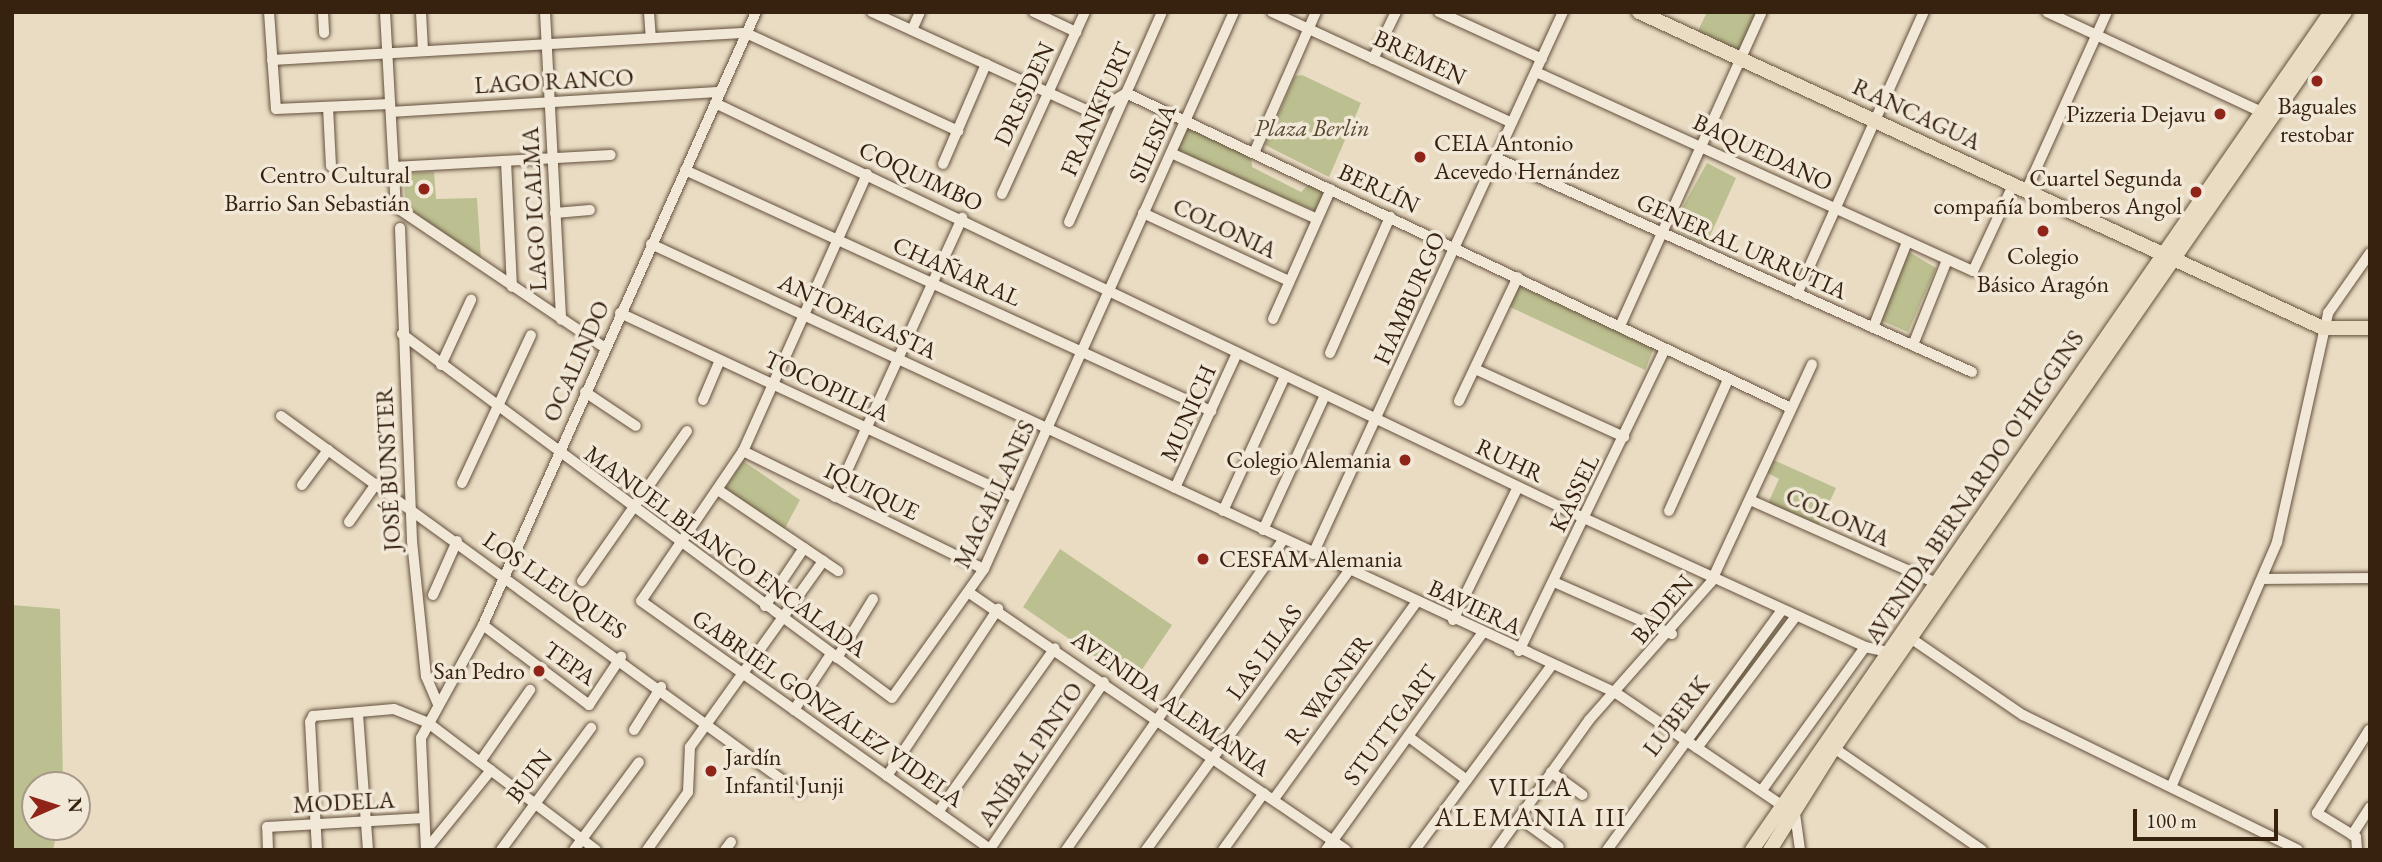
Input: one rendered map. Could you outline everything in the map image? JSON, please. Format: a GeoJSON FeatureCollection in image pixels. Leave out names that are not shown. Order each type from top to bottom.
{"type":"FeatureCollection","features":[{"type":"Feature","properties":{"kind":"main road","name":"RANCAGUA"},"geometry":{"type":"LineString","coordinates":[[1639,12],[2323,328]]}},
{"type":"Feature","properties":{"kind":"main road","name":"AVENIDA BERNARDO O'HIGGINS"},"geometry":{"type":"LineString","coordinates":[[1770,850],[1788,810],[2265,114],[2331,12]]}},
{"type":"Feature","properties":{"kind":"main road","name":"AVENIDA BERNARDO O'HIGGINS"},"geometry":{"type":"LineString","coordinates":[[2265,114],[2344,12]]}},
{"type":"Feature","properties":{"kind":"main road"},"geometry":{"type":"LineString","coordinates":[[2323,328],[2370,328]]}},
{"type":"Feature","properties":{"kind":"main road","name":"AVENIDA BERNARDO O'HIGGINS"},"geometry":{"type":"LineString","coordinates":[[1752,850],[1788,810],[1833,748],[1894,653]]}},
{"type":"Feature","properties":{"kind":"street"},"geometry":{"type":"LineString","coordinates":[[269,12],[272,60],[746,33],[958,131]]}},
{"type":"Feature","properties":{"kind":"street"},"geometry":{"type":"LineString","coordinates":[[323,12],[324,33]]}},
{"type":"Feature","properties":{"kind":"street"},"geometry":{"type":"LineString","coordinates":[[385,12],[396,207],[605,348]]}},
{"type":"Feature","properties":{"kind":"street"},"geometry":{"type":"LineString","coordinates":[[421,12],[423,51]]}},
{"type":"Feature","properties":{"kind":"street","name":"LAGO ICALMA"},"geometry":{"type":"LineString","coordinates":[[545,12],[561,320]]}},
{"type":"Feature","properties":{"kind":"street"},"geometry":{"type":"LineString","coordinates":[[649,12],[651,38]]}},
{"type":"Feature","properties":{"kind":"street","name":"OCALINDO"},"geometry":{"type":"LineString","coordinates":[[426,850],[419,748],[427,722],[483,625],[756,12]]}},
{"type":"Feature","properties":{"kind":"street"},"geometry":{"type":"LineString","coordinates":[[872,12],[1093,113],[1126,93]]}},
{"type":"Feature","properties":{"kind":"street"},"geometry":{"type":"LineString","coordinates":[[912,30],[920,12]]}},
{"type":"Feature","properties":{"kind":"street"},"geometry":{"type":"LineString","coordinates":[[1034,12],[1076,32]]}},
{"type":"Feature","properties":{"kind":"street","name":"DRESDEN"},"geometry":{"type":"LineString","coordinates":[[1002,194],[1085,12]]}},
{"type":"Feature","properties":{"kind":"street","name":"FRANKFURT"},"geometry":{"type":"LineString","coordinates":[[1069,222],[1161,12]]}},
{"type":"Feature","properties":{"kind":"street","name":"SILESIA"},"geometry":{"type":"LineString","coordinates":[[1108,292],[1234,12]]}},
{"type":"Feature","properties":{"kind":"street","name":"BREMEN"},"geometry":{"type":"LineString","coordinates":[[1272,12],[1512,123]]}},
{"type":"Feature","properties":{"kind":"street"},"geometry":{"type":"LineString","coordinates":[[1254,153],[1316,12]]}},
{"type":"Feature","properties":{"kind":"street"},"geometry":{"type":"LineString","coordinates":[[1373,59],[1396,12]]}},
{"type":"Feature","properties":{"kind":"street"},"geometry":{"type":"LineString","coordinates":[[1439,12],[1542,59]]}},
{"type":"Feature","properties":{"kind":"street","name":"HAMBURGO"},"geometry":{"type":"LineString","coordinates":[[1313,554],[1563,12]]}},
{"type":"Feature","properties":{"kind":"street"},"geometry":{"type":"LineString","coordinates":[[1620,326],[1762,12]]}},
{"type":"Feature","properties":{"kind":"street"},"geometry":{"type":"LineString","coordinates":[[1797,294],[1924,12]]}},
{"type":"Feature","properties":{"kind":"street"},"geometry":{"type":"LineString","coordinates":[[2047,12],[2265,114]]}},
{"type":"Feature","properties":{"kind":"street"},"geometry":{"type":"LineString","coordinates":[[2020,186],[2107,12]]}},
{"type":"Feature","properties":{"kind":"street","name":"LAGO RANCO"},"geometry":{"type":"LineString","coordinates":[[272,60],[276,109],[391,108],[717,97]]}},
{"type":"Feature","properties":{"kind":"street"},"geometry":{"type":"LineString","coordinates":[[943,164],[986,64]]}},
{"type":"Feature","properties":{"kind":"street","name":"BAQUEDANO"},"geometry":{"type":"LineString","coordinates":[[1536,72],[1973,271],[2020,186]]}},
{"type":"Feature","properties":{"kind":"street","name":"BERLÍN"},"geometry":{"type":"LineString","coordinates":[[1126,93],[1518,277],[1620,326],[1664,351],[1791,408]]}},
{"type":"Feature","properties":{"kind":"street","name":"COQUIMBO"},"geometry":{"type":"LineString","coordinates":[[717,97],[1108,292]]}},
{"type":"Feature","properties":{"kind":"street"},"geometry":{"type":"LineString","coordinates":[[328,107],[331,166]]}},
{"type":"Feature","properties":{"kind":"street"},"geometry":{"type":"LineString","coordinates":[[1171,153],[1317,219]]}},
{"type":"Feature","properties":{"kind":"street"},"geometry":{"type":"LineString","coordinates":[[394,167],[611,155]]}},
{"type":"Feature","properties":{"kind":"street","name":"GENERAL URRUTIA"},"geometry":{"type":"LineString","coordinates":[[1496,158],[1972,372]]}},
{"type":"Feature","properties":{"kind":"street"},"geometry":{"type":"LineString","coordinates":[[506,161],[512,287]]}},
{"type":"Feature","properties":{"kind":"street","name":"CHAÑARAL"},"geometry":{"type":"LineString","coordinates":[[685,170],[1211,411]]}},
{"type":"Feature","properties":{"kind":"street"},"geometry":{"type":"LineString","coordinates":[[680,545],[743,451],[867,174]]}},
{"type":"Feature","properties":{"kind":"street"},"geometry":{"type":"LineString","coordinates":[[1273,319],[1331,189]]}},
{"type":"Feature","properties":{"kind":"street"},"geometry":{"type":"LineString","coordinates":[[555,213],[590,210]]}},
{"type":"Feature","properties":{"kind":"street","name":"COLONIA"},"geometry":{"type":"LineString","coordinates":[[1143,213],[1289,281]]}},
{"type":"Feature","properties":{"kind":"street"},"geometry":{"type":"LineString","coordinates":[[1331,353],[1390,217]]}},
{"type":"Feature","properties":{"kind":"street"},"geometry":{"type":"LineString","coordinates":[[835,497],[962,218]]}},
{"type":"Feature","properties":{"kind":"street","name":"JOSÉ BUNSTER"},"geometry":{"type":"LineString","coordinates":[[400,228],[410,508],[426,676],[438,704]]}},
{"type":"Feature","properties":{"kind":"street"},"geometry":{"type":"LineString","coordinates":[[1873,328],[1908,242]]}},
{"type":"Feature","properties":{"kind":"street","name":"ANTOFAGASTA"},"geometry":{"type":"LineString","coordinates":[[651,244],[1048,426]]}},
{"type":"Feature","properties":{"kind":"street"},"geometry":{"type":"LineString","coordinates":[[2172,785],[2263,579],[2283,525],[2323,328],[2343,284],[2370,253]]}},
{"type":"Feature","properties":{"kind":"street"},"geometry":{"type":"LineString","coordinates":[[1913,345],[1947,260]]}},
{"type":"Feature","properties":{"kind":"street"},"geometry":{"type":"LineString","coordinates":[[1459,401],[1518,277]]}},
{"type":"Feature","properties":{"kind":"street","name":"MAGALLANES"},"geometry":{"type":"LineString","coordinates":[[892,698],[971,594],[1108,292]]}},
{"type":"Feature","properties":{"kind":"street","name":"RUHR"},"geometry":{"type":"LineString","coordinates":[[1108,292],[1782,610],[1865,647],[1894,653]]}},
{"type":"Feature","properties":{"kind":"street"},"geometry":{"type":"LineString","coordinates":[[440,365],[471,300]]}},
{"type":"Feature","properties":{"kind":"street","name":"TOCOPILLA"},"geometry":{"type":"LineString","coordinates":[[620,313],[1015,497]]}},
{"type":"Feature","properties":{"kind":"street","name":"MANUEL BLANCO ENCALADA"},"geometry":{"type":"LineString","coordinates":[[402,334],[557,454],[892,698]]}},
{"type":"Feature","properties":{"kind":"street"},"geometry":{"type":"LineString","coordinates":[[463,483],[531,335]]}},
{"type":"Feature","properties":{"kind":"street","name":"KASSEL"},"geometry":{"type":"LineString","coordinates":[[1519,651],[1586,519],[1664,351]]}},
{"type":"Feature","properties":{"kind":"street","name":"MUNICH"},"geometry":{"type":"LineString","coordinates":[[1175,488],[1237,353]]}},
{"type":"Feature","properties":{"kind":"street"},"geometry":{"type":"LineString","coordinates":[[703,400],[720,360]]}},
{"type":"Feature","properties":{"kind":"street","name":"BADEN"},"geometry":{"type":"LineString","coordinates":[[1496,850],[1551,772],[1616,692],[1672,634],[1714,578],[1812,364]]}},
{"type":"Feature","properties":{"kind":"street"},"geometry":{"type":"LineString","coordinates":[[1475,369],[1624,437]]}},
{"type":"Feature","properties":{"kind":"street"},"geometry":{"type":"LineString","coordinates":[[1223,510],[1285,376]]}},
{"type":"Feature","properties":{"kind":"street"},"geometry":{"type":"LineString","coordinates":[[1669,511],[1728,380]]}},
{"type":"Feature","properties":{"kind":"street"},"geometry":{"type":"LineString","coordinates":[[585,393],[636,426]]}},
{"type":"Feature","properties":{"kind":"street"},"geometry":{"type":"LineString","coordinates":[[1263,530],[1325,395]]}},
{"type":"Feature","properties":{"kind":"street","name":"LOS LLEUQUES"},"geometry":{"type":"LineString","coordinates":[[281,416],[621,657],[800,793]]}},
{"type":"Feature","properties":{"kind":"street","name":"BAVIERA"},"geometry":{"type":"LineString","coordinates":[[1048,426],[1349,572],[1550,666],[1616,692],[1682,740],[1762,790],[1788,810]]}},
{"type":"Feature","properties":{"kind":"street"},"geometry":{"type":"LineString","coordinates":[[582,581],[687,432]]}},
{"type":"Feature","properties":{"kind":"street"},"geometry":{"type":"LineString","coordinates":[[302,485],[328,450]]}},
{"type":"Feature","properties":{"kind":"street","name":"IQUIQUE"},"geometry":{"type":"LineString","coordinates":[[743,451],[984,569]]}},
{"type":"Feature","properties":{"kind":"street"},"geometry":{"type":"LineString","coordinates":[[349,522],[376,484]]}},
{"type":"Feature","properties":{"kind":"street"},"geometry":{"type":"LineString","coordinates":[[1453,620],[1518,487]]}},
{"type":"Feature","properties":{"kind":"street"},"geometry":{"type":"LineString","coordinates":[[718,490],[838,571]]}},
{"type":"Feature","properties":{"kind":"street","name":"COLONIA"},"geometry":{"type":"LineString","coordinates":[[1751,500],[1942,585]]}},
{"type":"Feature","properties":{"kind":"street"},"geometry":{"type":"LineString","coordinates":[[1066,850],[1155,718],[1283,540]]}},
{"type":"Feature","properties":{"kind":"street"},"geometry":{"type":"LineString","coordinates":[[433,594],[457,541]]}},
{"type":"Feature","properties":{"kind":"street","name":"GABRIEL GONZÁLEZ VIDELA"},"geometry":{"type":"LineString","coordinates":[[680,545],[641,601],[991,849]]}},
{"type":"Feature","properties":{"kind":"street"},"geometry":{"type":"LineString","coordinates":[[765,606],[804,548]]}},
{"type":"Feature","properties":{"kind":"street"},"geometry":{"type":"LineString","coordinates":[[647,850],[688,792],[688,752],[822,561]]}},
{"type":"Feature","properties":{"kind":"street","name":"LAS LILAS"},"geometry":{"type":"LineString","coordinates":[[1146,850],[1349,572]]}},
{"type":"Feature","properties":{"kind":"street"},"geometry":{"type":"LineString","coordinates":[[2263,579],[2370,578]]}},
{"type":"Feature","properties":{"kind":"street"},"geometry":{"type":"LineString","coordinates":[[1553,582],[1672,634]]}},
{"type":"Feature","properties":{"kind":"street","name":"AVENIDA ALEMANIA"},"geometry":{"type":"LineString","coordinates":[[971,594],[998,609],[1269,796],[1329,845],[1346,850]]}},
{"type":"Feature","properties":{"kind":"street"},"geometry":{"type":"LineString","coordinates":[[794,710],[873,600]]}},
{"type":"Feature","properties":{"kind":"street","name":"R. WAGNER"},"geometry":{"type":"LineString","coordinates":[[1223,850],[1269,796],[1416,603]]}},
{"type":"Feature","properties":{"kind":"street"},"geometry":{"type":"LineString","coordinates":[[887,776],[998,609]]}},
{"type":"Feature","properties":{"kind":"street","name":"LUBERK"},"geometry":{"type":"LineString","coordinates":[[1607,850],[1682,740],[1782,610]]}},
{"type":"Feature","properties":{"kind":"street","name":"LUBERK"},"geometry":{"type":"LineString","coordinates":[[1697,748],[1796,616]]}},
{"type":"Feature","properties":{"kind":"street","name":"TEPA"},"geometry":{"type":"LineString","coordinates":[[483,625],[589,705],[621,657]]}},
{"type":"Feature","properties":{"kind":"street","name":"STUTTGART"},"geometry":{"type":"LineString","coordinates":[[1329,845],[1482,634]]}},
{"type":"Feature","properties":{"kind":"street"},"geometry":{"type":"LineString","coordinates":[[1907,636],[2033,721],[2172,785],[2298,850]]}},
{"type":"Feature","properties":{"kind":"street","name":"AVENIDA BERNARDO O'HIGGINS"},"geometry":{"type":"LineString","coordinates":[[1762,790],[1865,647]]}},
{"type":"Feature","properties":{"kind":"street"},"geometry":{"type":"LineString","coordinates":[[938,812],[1055,648]]}},
{"type":"Feature","properties":{"kind":"street"},"geometry":{"type":"LineString","coordinates":[[1415,850],[1550,666]]}},
{"type":"Feature","properties":{"kind":"street","name":"ANÍBAL PINTO"},"geometry":{"type":"LineString","coordinates":[[991,849],[1104,682]]}},
{"type":"Feature","properties":{"kind":"street"},"geometry":{"type":"LineString","coordinates":[[634,730],[661,687]]}},
{"type":"Feature","properties":{"kind":"street"},"geometry":{"type":"LineString","coordinates":[[480,762],[530,690]]}},
{"type":"Feature","properties":{"kind":"street"},"geometry":{"type":"LineString","coordinates":[[317,850],[310,722],[313,716],[394,709],[427,722],[596,850]]}},
{"type":"Feature","properties":{"kind":"street"},"geometry":{"type":"LineString","coordinates":[[358,714],[368,850]]}},
{"type":"Feature","properties":{"kind":"street","name":"BUIN"},"geometry":{"type":"LineString","coordinates":[[500,850],[591,728]]}},
{"type":"Feature","properties":{"kind":"street"},"geometry":{"type":"LineString","coordinates":[[2357,850],[2352,835],[2317,813],[2369,730]]}},
{"type":"Feature","properties":{"kind":"street"},"geometry":{"type":"LineString","coordinates":[[1409,737],[1467,780]]}},
{"type":"Feature","properties":{"kind":"street"},"geometry":{"type":"LineString","coordinates":[[1833,748],[1982,850]]}},
{"type":"Feature","properties":{"kind":"street"},"geometry":{"type":"LineString","coordinates":[[574,850],[639,762]]}},
{"type":"Feature","properties":{"kind":"street"},"geometry":{"type":"LineString","coordinates":[[426,850],[491,770]]}},
{"type":"Feature","properties":{"kind":"street"},"geometry":{"type":"LineString","coordinates":[[1551,772],[1583,795]]}},
{"type":"Feature","properties":{"kind":"street"},"geometry":{"type":"LineString","coordinates":[[2352,835],[2370,807]]}},
{"type":"Feature","properties":{"kind":"street"},"geometry":{"type":"LineString","coordinates":[[1788,810],[1800,850]]}},
{"type":"Feature","properties":{"kind":"street","name":"MODELA"},"geometry":{"type":"LineString","coordinates":[[268,850],[267,827],[424,818]]}},
{"type":"Feature","properties":{"kind":"street"},"geometry":{"type":"LineString","coordinates":[[1519,818],[1559,847]]}},
{"type":"Feature","properties":{"kind":"green space"},"geometry":{"type":"Polygon","coordinates":[[[1707,12],[1759,12],[1740,58],[1695,37],[1707,12]]]}},
{"type":"Feature","properties":{"kind":"green space","name":"Plaza Berlin"},"geometry":{"type":"Polygon","coordinates":[[[1302,75],[1361,103],[1329,177],[1265,145],[1295,76],[1302,75]]]}},
{"type":"Feature","properties":{"kind":"green space"},"geometry":{"type":"Polygon","coordinates":[[[1187,127],[1251,153],[1252,167],[1301,192],[1311,182],[1326,189],[1315,211],[1175,152],[1187,127]]]}},
{"type":"Feature","properties":{"kind":"green space"},"geometry":{"type":"Polygon","coordinates":[[[1707,163],[1736,178],[1706,245],[1676,230],[1675,221],[1707,163]]]}},
{"type":"Feature","properties":{"kind":"green space"},"geometry":{"type":"Polygon","coordinates":[[[434,172],[436,199],[477,198],[481,258],[406,207],[403,173],[434,172]]]}},
{"type":"Feature","properties":{"kind":"green space"},"geometry":{"type":"Polygon","coordinates":[[[1909,252],[1936,268],[1908,332],[1880,320],[1909,252]]]}},
{"type":"Feature","properties":{"kind":"green space"},"geometry":{"type":"Polygon","coordinates":[[[1517,285],[1654,348],[1645,370],[1508,306],[1517,285]]]}},
{"type":"Feature","properties":{"kind":"green space"},"geometry":{"type":"Polygon","coordinates":[[[1769,458],[1836,488],[1816,531],[1766,508],[1779,479],[1764,471],[1769,458]]]}},
{"type":"Feature","properties":{"kind":"green space"},"geometry":{"type":"Polygon","coordinates":[[[743,461],[800,500],[784,530],[724,490],[743,461]]]}},
{"type":"Feature","properties":{"kind":"green space"},"geometry":{"type":"Polygon","coordinates":[[[1060,549],[1172,625],[1133,683],[1023,607],[1060,549]]]}},
{"type":"Feature","properties":{"kind":"green space"},"geometry":{"type":"Polygon","coordinates":[[[12,605],[60,609],[63,771],[21,771],[21,841],[55,841],[53,850],[12,850],[12,605]]]}},
{"type":"Feature","properties":{"kind":"green space"},"geometry":{"type":"Polygon","coordinates":[[[1783,619],[1789,622],[1704,733],[1697,728],[1783,619]]]}},
{"type":"Feature","properties":{"kind":"place","name":"Baguales restobar"},"geometry":{"type":"Point","coordinates":[2317,81]}},
{"type":"Feature","properties":{"kind":"place","name":"Pizzeria Dejavu"},"geometry":{"type":"Point","coordinates":[2220,114]}},
{"type":"Feature","properties":{"kind":"place","name":"CEIA Antonio Acevedo Hernández"},"geometry":{"type":"Point","coordinates":[1420,157]}},
{"type":"Feature","properties":{"kind":"place","name":"Centro Cultural Barrio San Sebastián"},"geometry":{"type":"Point","coordinates":[424,189]}},
{"type":"Feature","properties":{"kind":"place","name":"Cuartel Segunda compañía bomberos Angol"},"geometry":{"type":"Point","coordinates":[2196,192]}},
{"type":"Feature","properties":{"kind":"place","name":"Colegio Básico Aragón"},"geometry":{"type":"Point","coordinates":[2043,231]}},
{"type":"Feature","properties":{"kind":"place","name":"Colegio Alemania"},"geometry":{"type":"Point","coordinates":[1405,460]}},
{"type":"Feature","properties":{"kind":"place","name":"CESFAM Alemania"},"geometry":{"type":"Point","coordinates":[1203,559]}},
{"type":"Feature","properties":{"kind":"place","name":"San Pedro"},"geometry":{"type":"Point","coordinates":[539,671]}},
{"type":"Feature","properties":{"kind":"place","name":"Jardín Infantil Junji"},"geometry":{"type":"Point","coordinates":[711,771]}},
{"type":"Feature","properties":{"kind":"district","name":"VILLA ALEMANIA III"},"geometry":{"type":"Point","coordinates":[1531,803]}}]}
